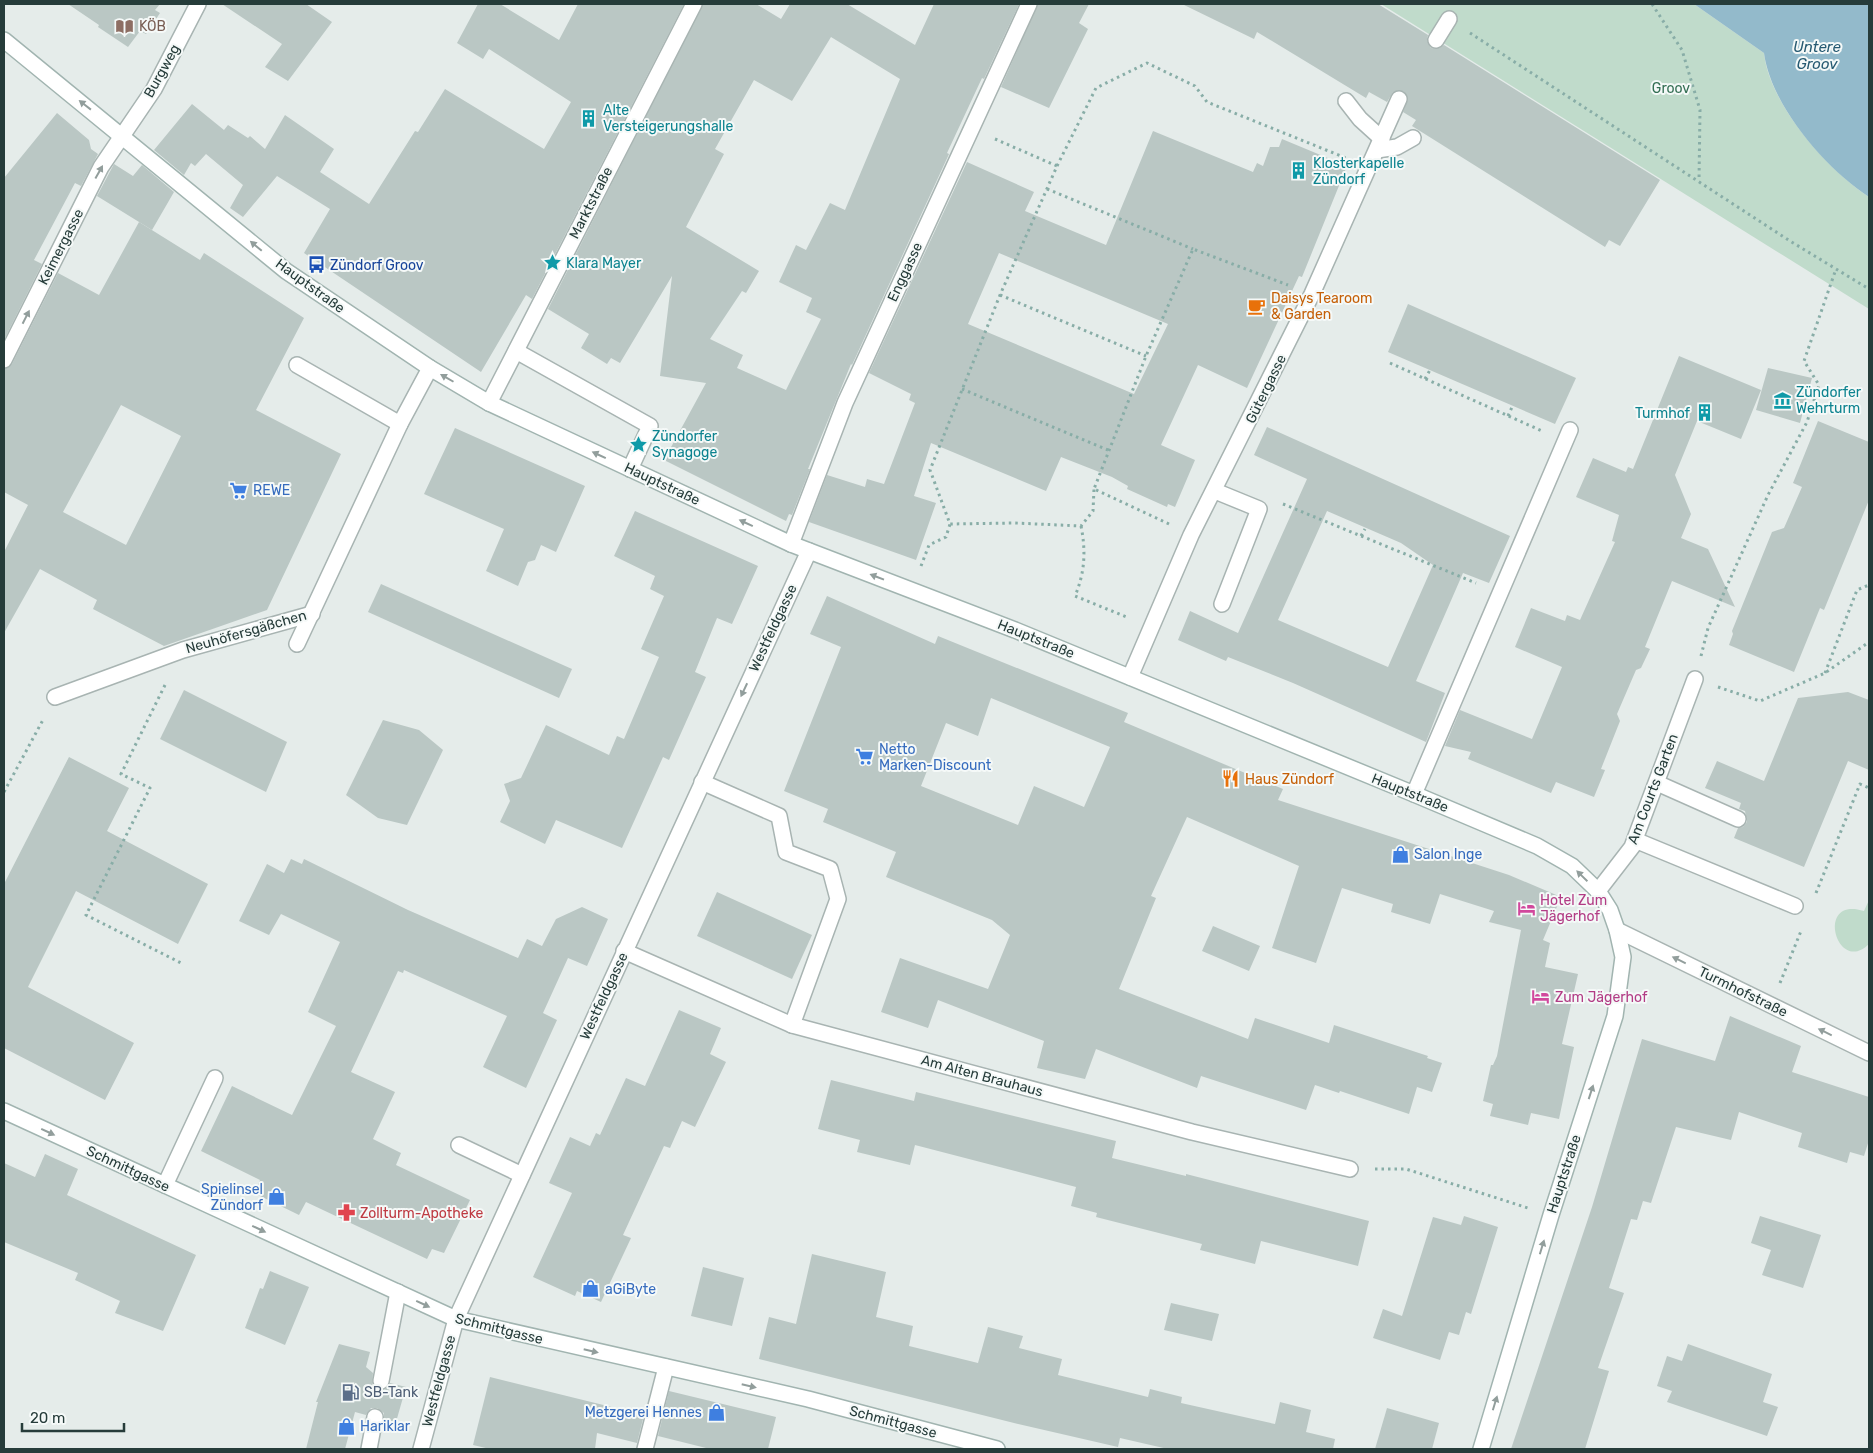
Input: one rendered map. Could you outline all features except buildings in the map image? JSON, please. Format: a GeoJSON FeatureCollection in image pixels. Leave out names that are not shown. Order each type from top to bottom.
{"type":"FeatureCollection","features":[{"type":"Feature","properties":{"kind":"street","name":"Burgweg"},"geometry":{"type":"LineString","coordinates":[[122,136],[154,88],[198,4]]}},
{"type":"Feature","properties":{"kind":"street","name":"Marktstraße"},"geometry":{"type":"LineString","coordinates":[[489,403],[694,4]]}},
{"type":"Feature","properties":{"kind":"street","name":"Enggasse"},"geometry":{"type":"LineString","coordinates":[[791,544],[845,403],[1029,4]]}},
{"type":"Feature","properties":{"kind":"street"},"geometry":{"type":"LineString","coordinates":[[1436,40],[1449,19]]}},
{"type":"Feature","properties":{"kind":"street","name":"Hauptstraße"},"geometry":{"type":"LineString","coordinates":[[4,40],[286,270],[430,368],[489,403],[791,544],[1130,677],[1414,794],[1537,846],[1572,866],[1598,891],[1610,910],[1617,930],[1623,957],[1615,1016],[1551,1215],[1481,1449]]}},
{"type":"Feature","properties":{"kind":"street","name":"Gütergasse"},"geometry":{"type":"LineString","coordinates":[[1130,677],[1191,535],[1215,491],[1312,294],[1399,99]]}},
{"type":"Feature","properties":{"kind":"street"},"geometry":{"type":"LineString","coordinates":[[1346,101],[1379,145],[1397,147],[1413,138]]}},
{"type":"Feature","properties":{"kind":"street","name":"Keimergasse"},"geometry":{"type":"LineString","coordinates":[[4,360],[99,172],[122,136]]}},
{"type":"Feature","properties":{"kind":"street"},"geometry":{"type":"LineString","coordinates":[[516,350],[650,426],[630,469]]}},
{"type":"Feature","properties":{"kind":"street"},"geometry":{"type":"LineString","coordinates":[[297,365],[400,424]]}},
{"type":"Feature","properties":{"kind":"street","name":"Neuhöfersgäßchen"},"geometry":{"type":"LineString","coordinates":[[55,697],[183,650],[312,614],[400,424],[430,368]]}},
{"type":"Feature","properties":{"kind":"street"},"geometry":{"type":"LineString","coordinates":[[1414,794],[1568,436]]}},
{"type":"Feature","properties":{"kind":"street"},"geometry":{"type":"LineString","coordinates":[[1215,491],[1259,509],[1222,604]]}},
{"type":"Feature","properties":{"kind":"street","name":"Westfeldgasse"},"geometry":{"type":"LineString","coordinates":[[421,1449],[456,1319],[809,551]]}},
{"type":"Feature","properties":{"kind":"street"},"geometry":{"type":"LineString","coordinates":[[297,644],[312,614]]}},
{"type":"Feature","properties":{"kind":"street","name":"Am Courts Garten"},"geometry":{"type":"LineString","coordinates":[[1598,891],[1635,840],[1695,679]]}},
{"type":"Feature","properties":{"kind":"street"},"geometry":{"type":"LineString","coordinates":[[702,782],[779,816],[786,852],[830,869],[838,899],[792,1025]]}},
{"type":"Feature","properties":{"kind":"street"},"geometry":{"type":"LineString","coordinates":[[1657,783],[1738,819]]}},
{"type":"Feature","properties":{"kind":"street"},"geometry":{"type":"LineString","coordinates":[[1635,840],[1795,906]]}},
{"type":"Feature","properties":{"kind":"street","name":"Turmhofstraße"},"geometry":{"type":"LineString","coordinates":[[1617,930],[1869,1053]]}},
{"type":"Feature","properties":{"kind":"street","name":"Am Alten Brauhaus"},"geometry":{"type":"LineString","coordinates":[[624,951],[792,1025],[1200,1134],[1350,1169]]}},
{"type":"Feature","properties":{"kind":"street"},"geometry":{"type":"LineString","coordinates":[[165,1185],[215,1078]]}},
{"type":"Feature","properties":{"kind":"street","name":"Schmittgasse"},"geometry":{"type":"LineString","coordinates":[[4,1111],[456,1319],[808,1400],[997,1449]]}},
{"type":"Feature","properties":{"kind":"street"},"geometry":{"type":"LineString","coordinates":[[459,1144],[522,1175]]}},
{"type":"Feature","properties":{"kind":"street"},"geometry":{"type":"LineString","coordinates":[[381,1381],[398,1292]]}},
{"type":"Feature","properties":{"kind":"street"},"geometry":{"type":"LineString","coordinates":[[645,1449],[666,1367]]}},
{"type":"Feature","properties":{"kind":"street"},"geometry":{"type":"LineString","coordinates":[[369,1449],[375,1417]]}},
{"type":"Feature","properties":{"kind":"path"},"geometry":{"type":"LineString","coordinates":[[1652,4],[1682,50],[1700,110],[1699,182]]}},
{"type":"Feature","properties":{"kind":"path"},"geometry":{"type":"LineString","coordinates":[[1449,19],[1699,182],[1869,289]]}},
{"type":"Feature","properties":{"kind":"path"},"geometry":{"type":"LineString","coordinates":[[912,590],[929,545],[946,537],[950,524],[930,470],[1000,295],[1057,166],[1096,88],[1147,63],[1195,86],[1207,102],[1340,157]]}},
{"type":"Feature","properties":{"kind":"path"},"geometry":{"type":"LineString","coordinates":[[972,129],[1057,166]]}},
{"type":"Feature","properties":{"kind":"path"},"geometry":{"type":"LineString","coordinates":[[1047,189],[1193,249],[1312,294]]}},
{"type":"Feature","properties":{"kind":"path"},"geometry":{"type":"LineString","coordinates":[[1151,628],[1075,596],[1082,578],[1084,559],[1081,526],[1093,511],[1094,489],[1108,450],[1146,356],[1193,249]]}},
{"type":"Feature","properties":{"kind":"path"},"geometry":{"type":"LineString","coordinates":[[1836,269],[1804,360],[1819,385],[1807,422],[1768,495],[1708,628],[1695,679],[1760,701],[1825,673],[1869,642]]}},
{"type":"Feature","properties":{"kind":"path"},"geometry":{"type":"LineString","coordinates":[[1000,295],[1146,356]]}},
{"type":"Feature","properties":{"kind":"path"},"geometry":{"type":"LineString","coordinates":[[1390,363],[1508,416],[1568,436]]}},
{"type":"Feature","properties":{"kind":"path"},"geometry":{"type":"LineString","coordinates":[[1425,379],[1430,370]]}},
{"type":"Feature","properties":{"kind":"path"},"geometry":{"type":"LineString","coordinates":[[962,389],[1108,450]]}},
{"type":"Feature","properties":{"kind":"path"},"geometry":{"type":"LineString","coordinates":[[1508,416],[1512,407]]}},
{"type":"Feature","properties":{"kind":"path"},"geometry":{"type":"LineString","coordinates":[[1094,489],[1191,535]]}},
{"type":"Feature","properties":{"kind":"path"},"geometry":{"type":"LineString","coordinates":[[1301,511],[1500,592]]}},
{"type":"Feature","properties":{"kind":"path"},"geometry":{"type":"LineString","coordinates":[[950,524],[1014,523],[1081,526]]}},
{"type":"Feature","properties":{"kind":"path"},"geometry":{"type":"LineString","coordinates":[[1362,536],[1365,529]]}},
{"type":"Feature","properties":{"kind":"path"},"geometry":{"type":"LineString","coordinates":[[1445,570],[1447,565]]}},
{"type":"Feature","properties":{"kind":"path"},"geometry":{"type":"LineString","coordinates":[[1825,673],[1857,590],[1869,585]]}},
{"type":"Feature","properties":{"kind":"path"},"geometry":{"type":"LineString","coordinates":[[183,650],[121,774],[150,788],[86,915],[184,964]]}},
{"type":"Feature","properties":{"kind":"path"},"geometry":{"type":"LineString","coordinates":[[4,792],[55,697]]}},
{"type":"Feature","properties":{"kind":"path"},"geometry":{"type":"LineString","coordinates":[[1350,1169],[1406,1169],[1551,1215]]}},
{"type":"Feature","properties":{"kind":"green space","name":"Groov"},"geometry":{"type":"Polygon","coordinates":[[[1381,4],[1694,4],[1764,53],[1768,73],[1777,93],[1803,134],[1836,170],[1869,197],[1869,309],[1381,4]]]}},
{"type":"Feature","properties":{"kind":"green space"},"geometry":{"type":"Polygon","coordinates":[[[1869,900],[1869,944],[1858,951],[1848,950],[1840,943],[1836,934],[1835,923],[1839,914],[1849,909],[1864,911],[1869,900]]]}},
{"type":"Feature","properties":{"kind":"water","name":"Untere Groov"},"geometry":{"type":"Polygon","coordinates":[[[1694,4],[1869,4],[1869,197],[1835,170],[1803,134],[1777,94],[1764,53],[1694,4]]]}},
{"type":"Feature","properties":{"kind":"place","name":"KÖB"},"geometry":{"type":"Point","coordinates":[125,26]}},
{"type":"Feature","properties":{"kind":"place","name":"Alte Versteigerungshalle"},"geometry":{"type":"Point","coordinates":[589,118]}},
{"type":"Feature","properties":{"kind":"place","name":"Klosterkapelle Zündorf"},"geometry":{"type":"Point","coordinates":[1299,171]}},
{"type":"Feature","properties":{"kind":"place","name":"Klara Mayer"},"geometry":{"type":"Point","coordinates":[552,263]}},
{"type":"Feature","properties":{"kind":"place","name":"Zündorf Groov"},"geometry":{"type":"Point","coordinates":[316,265]}},
{"type":"Feature","properties":{"kind":"place","name":"Daisys Tearoom & Garden"},"geometry":{"type":"Point","coordinates":[1257,306]}},
{"type":"Feature","properties":{"kind":"place","name":"Zündorfer Wehrturm"},"geometry":{"type":"Point","coordinates":[1782,400]}},
{"type":"Feature","properties":{"kind":"place","name":"Turmhof"},"geometry":{"type":"Point","coordinates":[1704,413]}},
{"type":"Feature","properties":{"kind":"place","name":"Zündorfer Synagoge"},"geometry":{"type":"Point","coordinates":[638,444]}},
{"type":"Feature","properties":{"kind":"place","name":"REWE"},"geometry":{"type":"Point","coordinates":[239,490]}},
{"type":"Feature","properties":{"kind":"place","name":"Netto Marken-Discount"},"geometry":{"type":"Point","coordinates":[865,757]}},
{"type":"Feature","properties":{"kind":"place","name":"Haus Zündorf"},"geometry":{"type":"Point","coordinates":[1231,779]}},
{"type":"Feature","properties":{"kind":"place","name":"Salon Inge"},"geometry":{"type":"Point","coordinates":[1400,854]}},
{"type":"Feature","properties":{"kind":"place","name":"Hotel Zum Jägerhof"},"geometry":{"type":"Point","coordinates":[1526,908]}},
{"type":"Feature","properties":{"kind":"place","name":"Zum Jägerhof"},"geometry":{"type":"Point","coordinates":[1541,997]}},
{"type":"Feature","properties":{"kind":"place","name":"Spielinsel Zündorf"},"geometry":{"type":"Point","coordinates":[277,1197]}},
{"type":"Feature","properties":{"kind":"place","name":"Zollturm-Apotheke"},"geometry":{"type":"Point","coordinates":[346,1213]}},
{"type":"Feature","properties":{"kind":"place","name":"aGiByte"},"geometry":{"type":"Point","coordinates":[591,1289]}},
{"type":"Feature","properties":{"kind":"place","name":"SB-Tank"},"geometry":{"type":"Point","coordinates":[350,1392]}},
{"type":"Feature","properties":{"kind":"place","name":"Metzgerei Hennes"},"geometry":{"type":"Point","coordinates":[716,1412]}},
{"type":"Feature","properties":{"kind":"place","name":"Hariklar"},"geometry":{"type":"Point","coordinates":[346,1426]}}]}
